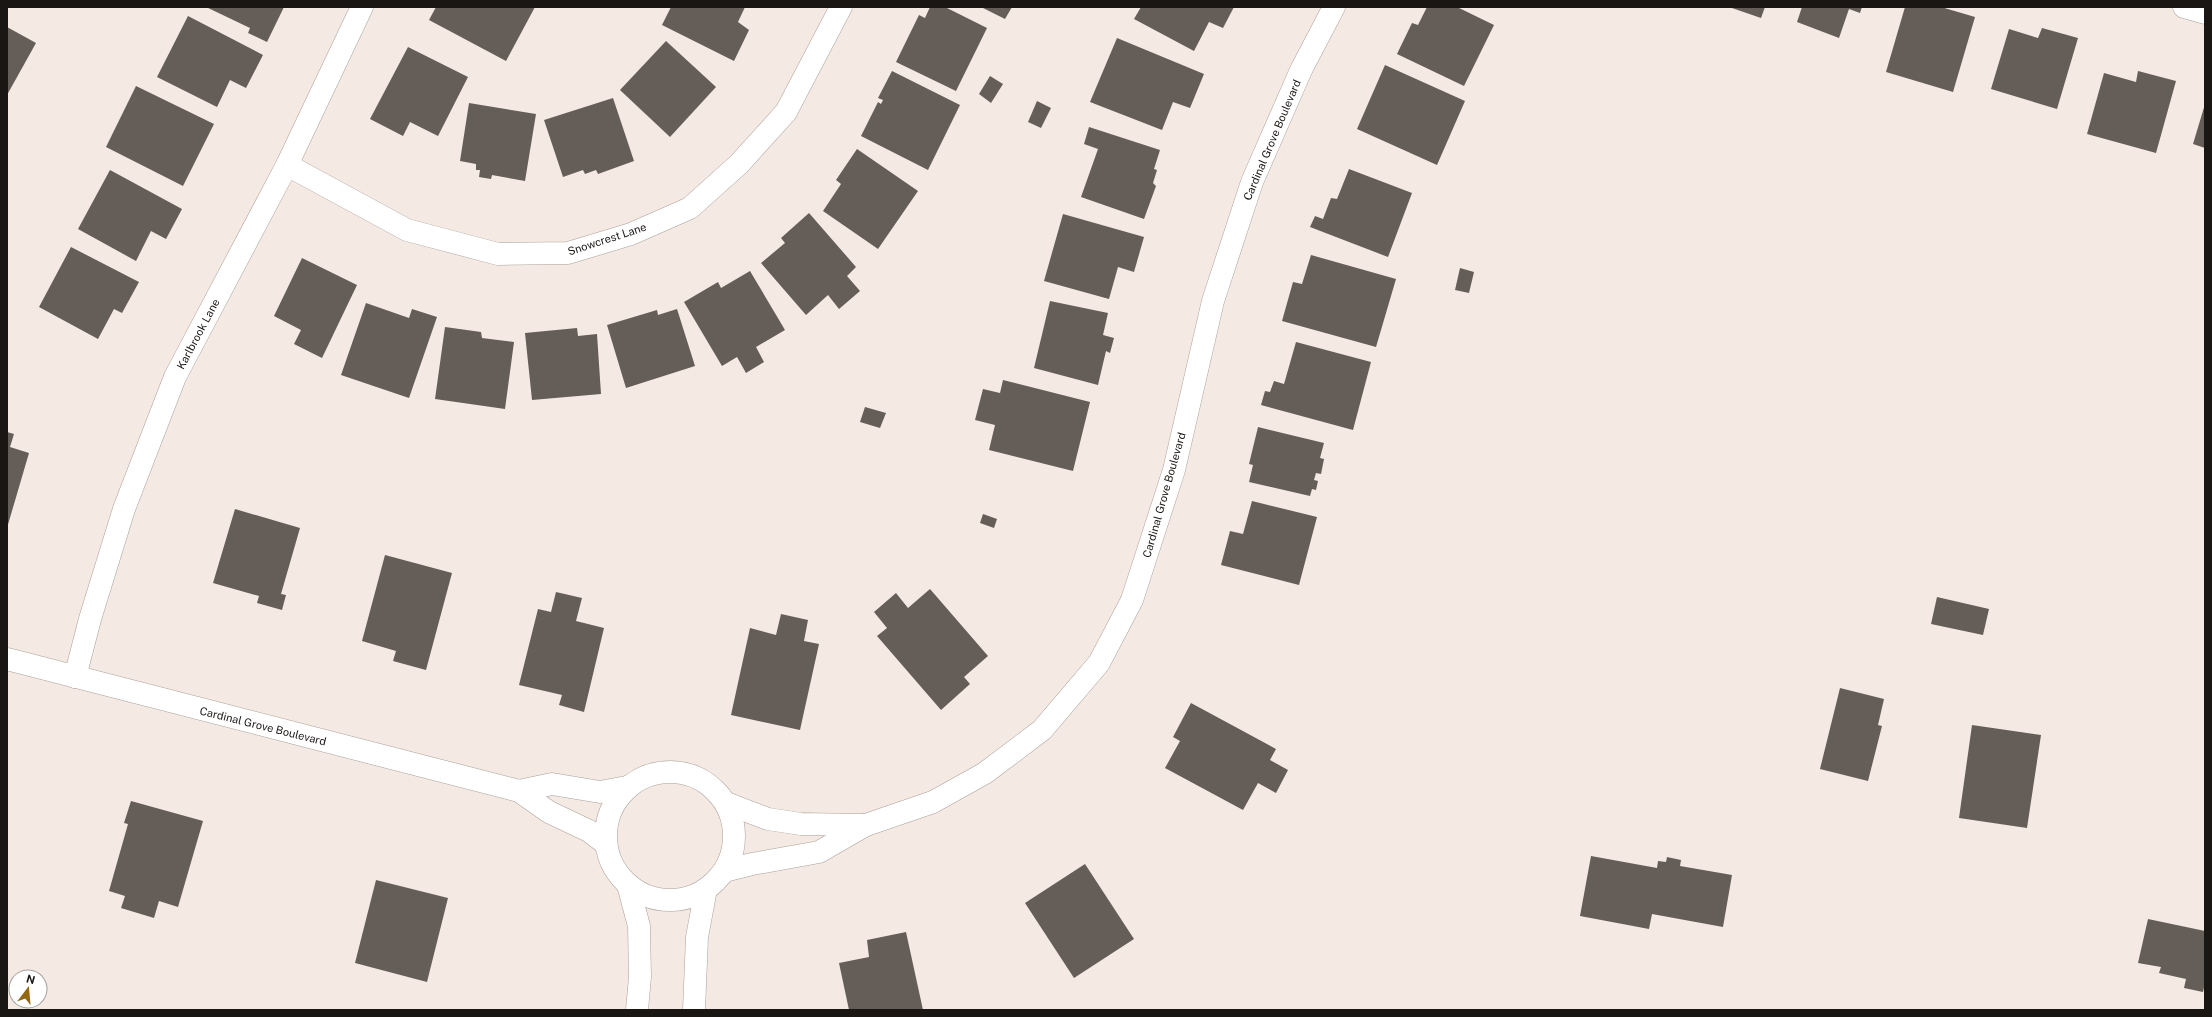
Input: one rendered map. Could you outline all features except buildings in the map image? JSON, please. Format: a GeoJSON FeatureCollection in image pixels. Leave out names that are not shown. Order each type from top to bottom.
{"type":"FeatureCollection","features":[{"type":"Feature","properties":{"kind":"street","name":"Karlbrook Lane"},"geometry":{"type":"LineString","coordinates":[[75,677],[90,619],[124,509],[175,377],[287,165],[362,7]]}},
{"type":"Feature","properties":{"kind":"street","name":"Snowcrest Lane"},"geometry":{"type":"LineString","coordinates":[[287,165],[407,230],[498,254],[568,253],[631,234],[690,208],[740,164],[786,112],[841,7]]}},
{"type":"Feature","properties":{"kind":"street","name":"Cardinal Grove Boulevard"},"geometry":{"type":"LineString","coordinates":[[724,871],[752,864],[819,852],[866,825],[933,802],[985,773],[1042,730],[1099,663],[1132,600],[1174,470],[1213,301],[1252,182],[1301,70],[1334,7]]}},
{"type":"Feature","properties":{"kind":"street"},"geometry":{"type":"LineString","coordinates":[[2184,7],[2205,13]]}},
{"type":"Feature","properties":{"kind":"street","name":"Cardinal Grove Boulevard"},"geometry":{"type":"LineString","coordinates":[[7,659],[519,792],[549,812],[589,831],[606,844]]}},
{"type":"Feature","properties":{"kind":"street","name":"Cardinal Grove Boulevard"},"geometry":{"type":"LineString","coordinates":[[661,772],[680,772],[698,778],[714,788],[726,803],[733,820],[735,837],[732,855],[724,871],[706,890],[687,898],[666,900],[646,896],[628,885],[617,873],[610,859],[606,844],[606,822],[614,803],[627,787],[644,776],[661,772]]}},
{"type":"Feature","properties":{"kind":"street","name":"Cardinal Grove Boulevard"},"geometry":{"type":"LineString","coordinates":[[519,792],[552,784],[600,792],[627,787]]}},
{"type":"Feature","properties":{"kind":"street","name":"Cardinal Grove Boulevard"},"geometry":{"type":"LineString","coordinates":[[726,803],[768,819],[801,824],[866,825]]}},
{"type":"Feature","properties":{"kind":"street"},"geometry":{"type":"LineString","coordinates":[[628,885],[639,926],[640,977],[637,1010]]}},
{"type":"Feature","properties":{"kind":"street"},"geometry":{"type":"LineString","coordinates":[[694,1010],[697,937],[706,890]]}}]}
